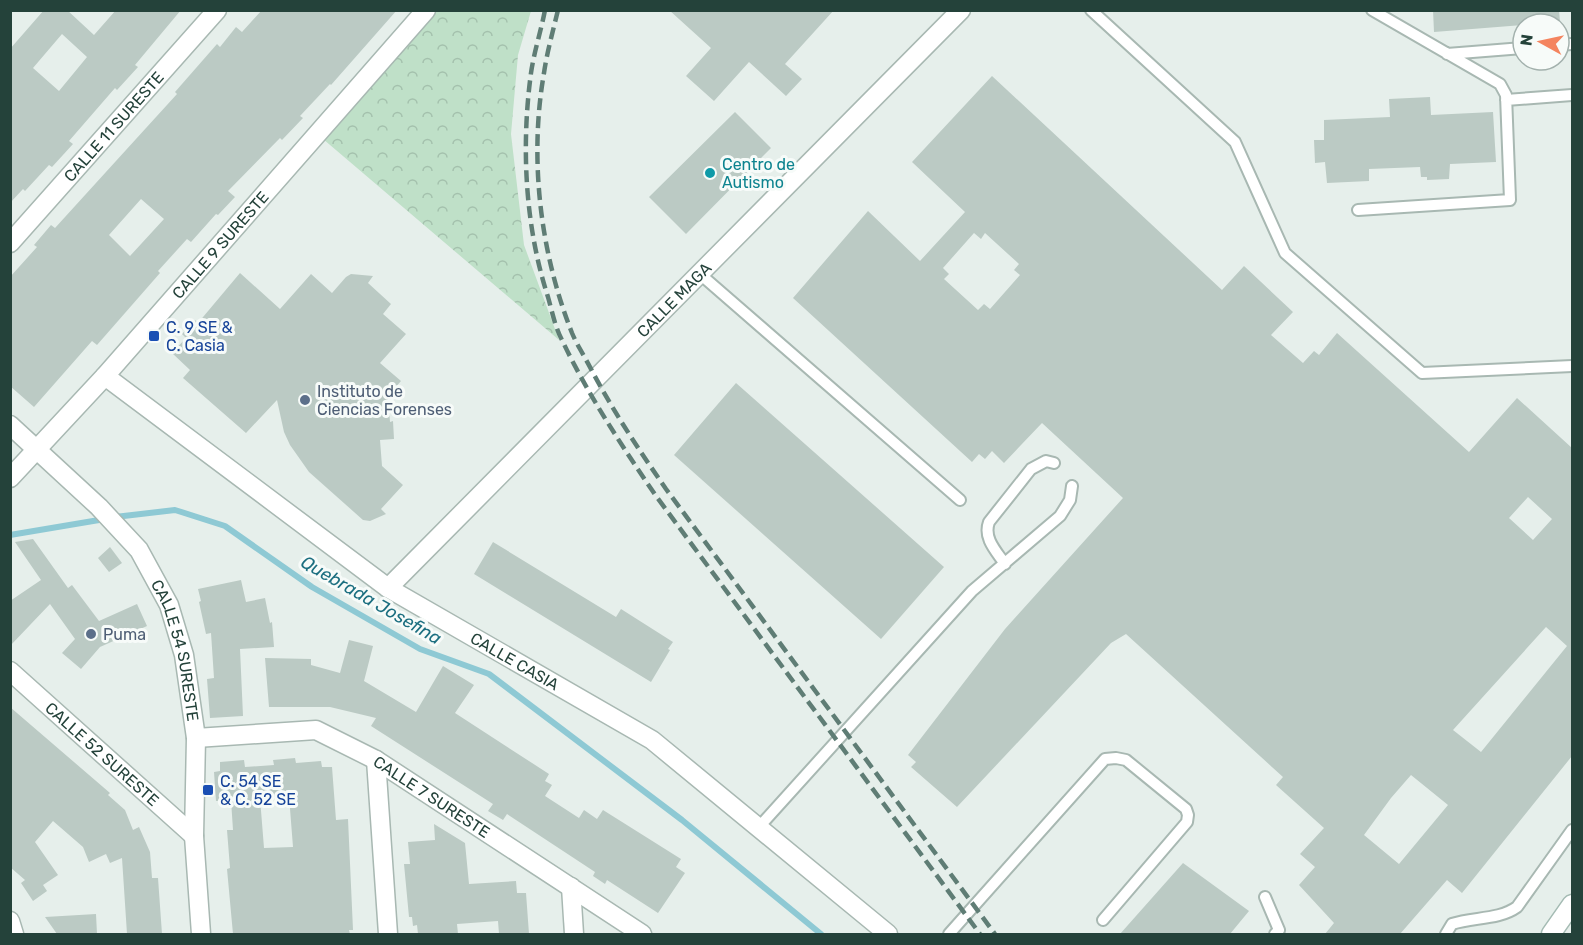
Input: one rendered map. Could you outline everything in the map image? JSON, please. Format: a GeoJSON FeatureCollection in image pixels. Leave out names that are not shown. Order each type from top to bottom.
{"type":"FeatureCollection","features":[{"type":"Feature","properties":{"kind":"street","name":"CALLE 11 SURESTE"},"geometry":{"type":"LineString","coordinates":[[10,243],[217,10]]}},
{"type":"Feature","properties":{"kind":"street","name":"CALLE 9 SURESTE"},"geometry":{"type":"LineString","coordinates":[[10,478],[105,376],[426,10]]}},
{"type":"Feature","properties":{"kind":"street","name":"CALLE MAGA"},"geometry":{"type":"LineString","coordinates":[[388,588],[961,10]]}},
{"type":"Feature","properties":{"kind":"street","name":"CALLE CASIA"},"geometry":{"type":"LineString","coordinates":[[105,376],[388,588],[652,740],[888,934]]}},
{"type":"Feature","properties":{"kind":"street","name":"CALLE 54 SURESTE"},"geometry":{"type":"LineString","coordinates":[[10,425],[37,447],[140,550],[169,605],[183,655],[196,738],[194,836],[201,934]]}},
{"type":"Feature","properties":{"kind":"street","name":"CALLE 52 SURESTE"},"geometry":{"type":"LineString","coordinates":[[10,671],[194,836]]}},
{"type":"Feature","properties":{"kind":"street","name":"CALLE 7 SURESTE"},"geometry":{"type":"LineString","coordinates":[[196,738],[315,730],[376,760],[642,934]]}},
{"type":"Feature","properties":{"kind":"street"},"geometry":{"type":"LineString","coordinates":[[376,760],[388,934]]}},
{"type":"Feature","properties":{"kind":"street"},"geometry":{"type":"LineString","coordinates":[[571,886],[574,934]]}},
{"type":"Feature","properties":{"kind":"street"},"geometry":{"type":"LineString","coordinates":[[1551,934],[1572,904]]}},
{"type":"Feature","properties":{"kind":"street"},"geometry":{"type":"LineString","coordinates":[[10,921],[14,934]]}},
{"type":"Feature","properties":{"kind":"lane"},"geometry":{"type":"LineString","coordinates":[[1091,10],[1235,142],[1285,253],[1422,373],[1572,366]]}},
{"type":"Feature","properties":{"kind":"lane"},"geometry":{"type":"LineString","coordinates":[[1358,210],[1510,200],[1506,95],[1500,84],[1372,10]]}},
{"type":"Feature","properties":{"kind":"lane"},"geometry":{"type":"LineString","coordinates":[[1446,54],[1511,49]]}},
{"type":"Feature","properties":{"kind":"lane"},"geometry":{"type":"LineString","coordinates":[[1506,100],[1572,95]]}},
{"type":"Feature","properties":{"kind":"lane"},"geometry":{"type":"LineString","coordinates":[[700,274],[960,500]]}},
{"type":"Feature","properties":{"kind":"lane"},"geometry":{"type":"LineString","coordinates":[[1005,564],[989,540],[986,519],[1031,469],[1046,461],[1054,463]]}},
{"type":"Feature","properties":{"kind":"lane"},"geometry":{"type":"LineString","coordinates":[[759,827],[972,591],[1060,516],[1070,500],[1071,486]]}},
{"type":"Feature","properties":{"kind":"lane"},"geometry":{"type":"LineString","coordinates":[[949,934],[1105,759],[1116,758],[1126,760],[1186,809],[1188,814],[1187,822],[1103,920]]}},
{"type":"Feature","properties":{"kind":"lane"},"geometry":{"type":"LineString","coordinates":[[1446,934],[1452,924],[1507,915],[1517,907],[1572,830]]}},
{"type":"Feature","properties":{"kind":"lane"},"geometry":{"type":"LineString","coordinates":[[1265,897],[1279,930],[1275,934]]}},
{"type":"Feature","properties":{"kind":"green space"},"geometry":{"type":"Polygon","coordinates":[[[436,11],[531,11],[518,55],[511,134],[524,245],[559,340],[323,139],[436,11]]]}},
{"type":"Feature","properties":{"kind":"building"},"geometry":{"type":"Polygon","coordinates":[[[44,10],[67,10],[94,35],[116,10],[181,10],[135,65],[138,67],[117,90],[115,88],[69,141],[73,144],[52,167],[49,165],[25,191],[23,189],[10,203],[10,49],[44,10]],[[62,34],[33,68],[59,91],[87,57],[62,34]]]}},
{"type":"Feature","properties":{"kind":"building"},"geometry":{"type":"Polygon","coordinates":[[[262,10],[397,10],[331,85],[300,116],[303,118],[228,191],[235,197],[191,242],[187,239],[97,345],[92,341],[34,407],[10,386],[10,277],[37,247],[34,245],[51,225],[55,228],[177,94],[175,92],[217,44],[220,47],[236,27],[242,32],[262,10]],[[141,199],[109,235],[130,256],[164,219],[141,199]]]}},
{"type":"Feature","properties":{"kind":"building"},"geometry":{"type":"Polygon","coordinates":[[[669,10],[834,10],[785,64],[802,79],[786,96],[749,62],[714,101],[686,76],[711,48],[669,10]]]}},
{"type":"Feature","properties":{"kind":"building"},"geometry":{"type":"Polygon","coordinates":[[[1433,10],[1559,10],[1559,12],[1511,12],[1511,26],[1434,32],[1433,10]]]}},
{"type":"Feature","properties":{"kind":"building"},"geometry":{"type":"Polygon","coordinates":[[[992,76],[1222,290],[1244,266],[1293,312],[1271,335],[1303,363],[1314,351],[1319,355],[1337,333],[1469,452],[1517,398],[1572,448],[1572,756],[1462,893],[1447,880],[1400,934],[1325,934],[1334,923],[1299,885],[1315,867],[1300,854],[1324,828],[1276,785],[1283,777],[1126,634],[1111,643],[957,807],[911,767],[916,762],[908,755],[1005,629],[1123,498],[1042,423],[1004,463],[992,451],[985,459],[979,454],[972,462],[793,298],[868,211],[920,261],[965,212],[912,162],[992,76]],[[974,233],[943,268],[949,274],[944,279],[978,310],[984,304],[990,309],[1020,275],[1014,270],[1019,264],[985,233],[981,239],[974,233]],[[1528,497],[1509,518],[1533,540],[1552,519],[1528,497]],[[1546,627],[1453,730],[1481,752],[1567,646],[1546,627]],[[1411,775],[1364,835],[1399,864],[1448,805],[1411,775]]]}},
{"type":"Feature","properties":{"kind":"building"},"geometry":{"type":"Polygon","coordinates":[[[1430,97],[1431,115],[1493,112],[1496,162],[1450,164],[1449,179],[1427,180],[1427,177],[1421,177],[1420,167],[1369,169],[1369,181],[1327,183],[1325,162],[1315,163],[1314,140],[1324,140],[1324,120],[1390,117],[1389,99],[1430,97]]]}},
{"type":"Feature","properties":{"kind":"building","name":"Centro de Autismo"},"geometry":{"type":"Polygon","coordinates":[[[735,112],[771,148],[686,234],[649,197],[735,112]]]}},
{"type":"Feature","properties":{"kind":"building"},"geometry":{"type":"Polygon","coordinates":[[[240,273],[280,309],[311,274],[332,293],[351,274],[373,276],[368,283],[391,304],[383,314],[406,334],[380,363],[401,381],[388,396],[394,439],[380,440],[382,466],[403,485],[381,509],[386,514],[370,521],[363,520],[309,472],[290,445],[284,432],[277,400],[246,433],[183,378],[190,370],[172,353],[186,338],[182,334],[195,320],[198,323],[240,273]]]}},
{"type":"Feature","properties":{"kind":"building"},"geometry":{"type":"Polygon","coordinates":[[[736,383],[944,567],[881,639],[674,455],[736,383]]]}},
{"type":"Feature","properties":{"kind":"building"},"geometry":{"type":"Polygon","coordinates":[[[33,539],[68,588],[72,585],[99,621],[137,604],[147,626],[100,647],[81,669],[62,653],[75,639],[50,604],[10,646],[10,601],[41,580],[15,542],[33,539]]]}},
{"type":"Feature","properties":{"kind":"building"},"geometry":{"type":"Polygon","coordinates":[[[493,542],[616,617],[621,609],[673,642],[651,682],[474,574],[493,542]]]}},
{"type":"Feature","properties":{"kind":"building"},"geometry":{"type":"Polygon","coordinates":[[[110,547],[122,563],[109,572],[98,558],[110,547]]]}},
{"type":"Feature","properties":{"kind":"building"},"geometry":{"type":"Polygon","coordinates":[[[241,580],[246,602],[265,598],[270,623],[272,622],[274,647],[240,649],[243,716],[210,718],[207,679],[214,678],[211,633],[206,634],[198,589],[241,580]]]}},
{"type":"Feature","properties":{"kind":"building"},"geometry":{"type":"Polygon","coordinates":[[[349,640],[373,646],[364,681],[416,712],[443,666],[474,685],[455,713],[549,774],[545,781],[552,785],[545,796],[579,818],[584,810],[597,819],[603,810],[681,859],[676,867],[685,873],[658,913],[607,880],[605,884],[593,876],[595,872],[507,814],[503,820],[488,811],[493,804],[371,726],[376,718],[330,707],[269,707],[265,658],[311,659],[311,665],[340,673],[349,640]]]}},
{"type":"Feature","properties":{"kind":"building"},"geometry":{"type":"Polygon","coordinates":[[[10,707],[110,793],[108,795],[125,810],[133,830],[139,827],[150,852],[152,878],[158,878],[162,934],[127,934],[122,858],[110,863],[106,854],[89,862],[83,847],[53,821],[35,842],[58,875],[43,885],[47,891],[33,901],[21,883],[25,880],[10,867],[10,707]]]}},
{"type":"Feature","properties":{"kind":"building"},"geometry":{"type":"Polygon","coordinates":[[[295,758],[296,763],[321,761],[322,767],[332,767],[336,820],[348,819],[353,930],[349,930],[350,934],[233,934],[227,869],[230,868],[227,830],[233,830],[231,800],[216,801],[214,772],[220,771],[220,762],[244,760],[245,767],[274,765],[273,760],[295,758]],[[289,796],[260,798],[264,848],[293,847],[289,796]]]}},
{"type":"Feature","properties":{"kind":"building"},"geometry":{"type":"Polygon","coordinates":[[[434,824],[465,843],[469,884],[516,881],[517,893],[526,893],[529,934],[499,934],[498,921],[457,924],[458,934],[418,934],[417,925],[413,926],[412,917],[409,917],[404,864],[410,864],[408,842],[435,840],[434,824]]]}},
{"type":"Feature","properties":{"kind":"building"},"geometry":{"type":"Polygon","coordinates":[[[1183,863],[1249,911],[1230,934],[1120,934],[1183,863]]]}},
{"type":"Feature","properties":{"kind":"building"},"geometry":{"type":"Polygon","coordinates":[[[96,914],[97,934],[57,934],[45,917],[96,914]]]}},
{"type":"Feature","properties":{"kind":"waterway","name":"Quebrada Josefina"},"geometry":{"type":"LineString","coordinates":[[115,517],[175,510],[225,526],[312,587],[420,649],[489,674],[682,820],[821,934]]}},
{"type":"Feature","properties":{"kind":"waterway","name":"Quebrada Josefina"},"geometry":{"type":"LineString","coordinates":[[10,535],[105,519]]}},
{"type":"Feature","properties":{"kind":"railway"},"geometry":{"type":"LineString","coordinates":[[545,10],[532,65],[528,101],[527,186],[540,270],[560,335],[594,400],[656,496],[980,934]]}},
{"type":"Feature","properties":{"kind":"railway"},"geometry":{"type":"LineString","coordinates":[[558,10],[547,57],[540,105],[538,171],[545,238],[561,302],[574,338],[617,415],[666,489],[995,934]]}},
{"type":"Feature","properties":{"kind":"place","name":"Centro de Autismo"},"geometry":{"type":"Point","coordinates":[710,173]}},
{"type":"Feature","properties":{"kind":"place","name":"C. 9 SE & C. Casia"},"geometry":{"type":"Point","coordinates":[154,336]}},
{"type":"Feature","properties":{"kind":"place","name":"Instituto de Ciencias Forenses"},"geometry":{"type":"Point","coordinates":[305,400]}},
{"type":"Feature","properties":{"kind":"place","name":"Puma"},"geometry":{"type":"Point","coordinates":[91,634]}},
{"type":"Feature","properties":{"kind":"place","name":"C. 54 SE & C. 52 SE"},"geometry":{"type":"Point","coordinates":[208,790]}}]}
